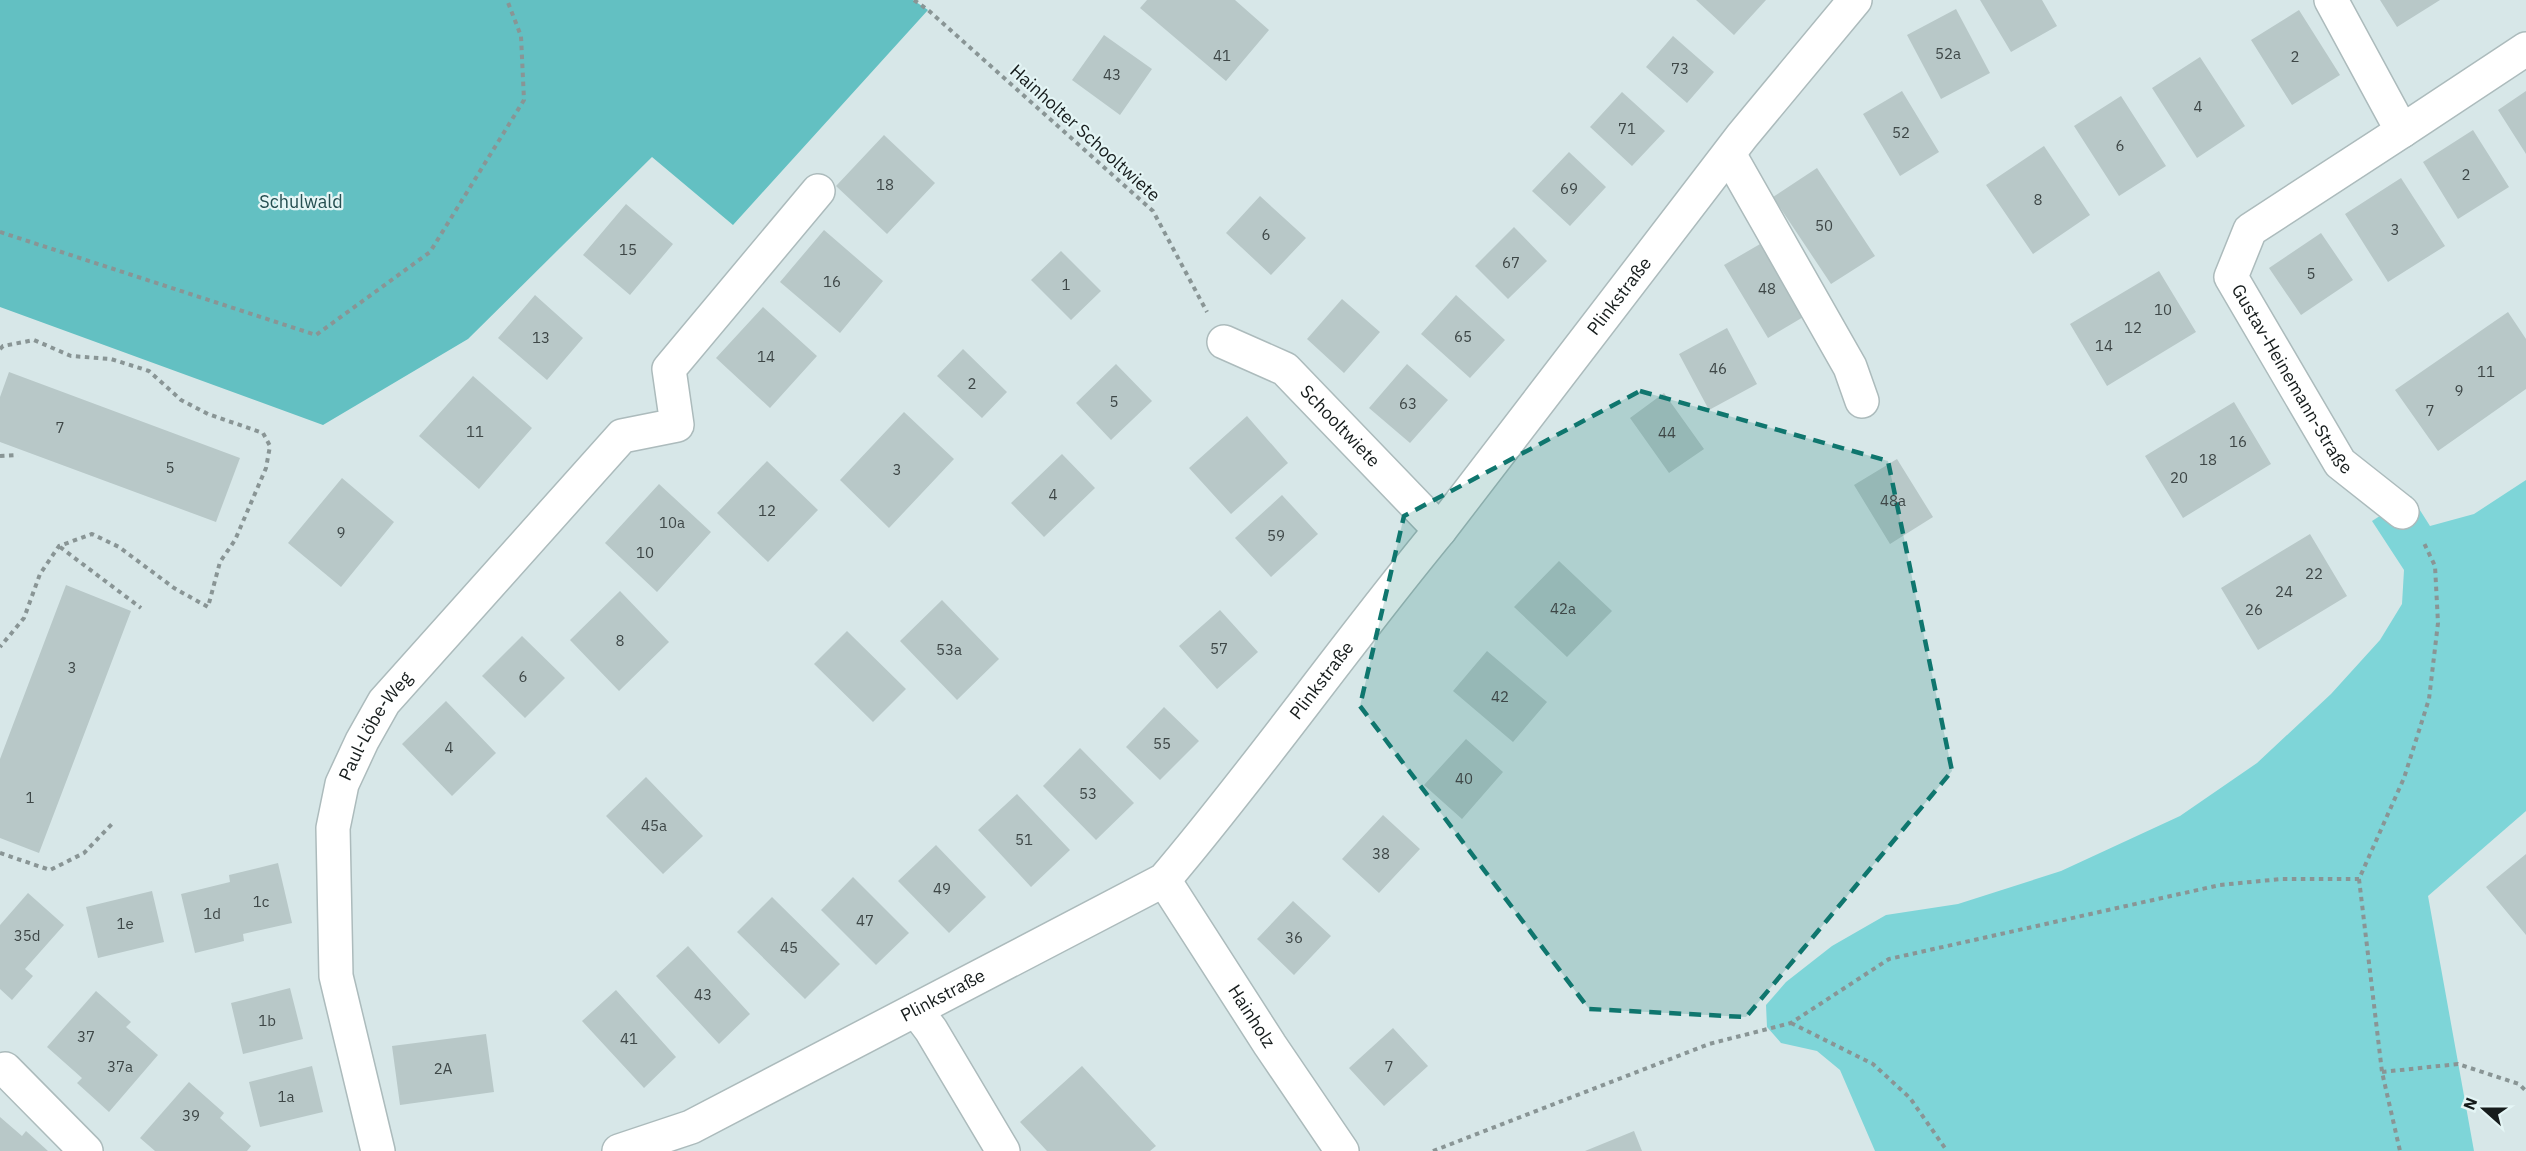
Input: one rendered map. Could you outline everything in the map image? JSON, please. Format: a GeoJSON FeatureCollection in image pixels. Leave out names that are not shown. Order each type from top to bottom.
{"type":"FeatureCollection","features":[{"type":"Feature","properties":{"kind":"street","name":"Plinkstraße"},"geometry":{"type":"LineString","coordinates":[[619,1151],[691,1127],[1164,880],[1208,828],[1440,530],[1729,154],[1855,0]]}},
{"type":"Feature","properties":{"kind":"street"},"geometry":{"type":"LineString","coordinates":[[2331,0],[2402,131],[2526,49]]}},
{"type":"Feature","properties":{"kind":"street","name":"Gustav-Heinemann-Straße"},"geometry":{"type":"LineString","coordinates":[[2402,131],[2250,230],[2231,277],[2340,463],[2402,512]]}},
{"type":"Feature","properties":{"kind":"street"},"geometry":{"type":"LineString","coordinates":[[1729,154],[1850,367],[1862,401]]}},
{"type":"Feature","properties":{"kind":"street","name":"Paul-Löbe-Weg"},"geometry":{"type":"LineString","coordinates":[[378,1151],[336,976],[333,828],[342,784],[362,741],[384,702],[622,436],[677,425],[669,369],[818,191]]}},
{"type":"Feature","properties":{"kind":"street","name":"Schooltwiete"},"geometry":{"type":"LineString","coordinates":[[1224,342],[1285,369],[1440,530]]}},
{"type":"Feature","properties":{"kind":"street","name":"Hainholz"},"geometry":{"type":"LineString","coordinates":[[1164,880],[1270,1045],[1342,1151]]}},
{"type":"Feature","properties":{"kind":"street"},"geometry":{"type":"LineString","coordinates":[[916,1010],[931,1030],[1003,1151]]}},
{"type":"Feature","properties":{"kind":"street"},"geometry":{"type":"LineString","coordinates":[[4,1069],[86,1151]]}},
{"type":"Feature","properties":{"kind":"path"},"geometry":{"type":"LineString","coordinates":[[0,232],[316,335],[430,252],[525,100],[521,36],[507,0]]}},
{"type":"Feature","properties":{"kind":"path","name":"Hainholter Schooltwiete"},"geometry":{"type":"LineString","coordinates":[[914,0],[1153,211],[1224,342]]}},
{"type":"Feature","properties":{"kind":"path"},"geometry":{"type":"LineString","coordinates":[[0,349],[3,346],[34,340],[71,356],[111,359],[149,371],[181,400],[208,414],[263,434],[270,446],[266,468],[240,530],[219,562],[208,607],[174,588],[119,547],[92,534],[59,546],[40,574],[24,618],[0,647]]}},
{"type":"Feature","properties":{"kind":"path"},"geometry":{"type":"LineString","coordinates":[[0,456],[18,455]]}},
{"type":"Feature","properties":{"kind":"path"},"geometry":{"type":"LineString","coordinates":[[2400,1151],[2382,1072],[2359,879],[2404,778],[2429,699],[2438,623],[2434,566],[2419,532],[2402,512]]}},
{"type":"Feature","properties":{"kind":"path"},"geometry":{"type":"LineString","coordinates":[[59,546],[141,608]]}},
{"type":"Feature","properties":{"kind":"path"},"geometry":{"type":"LineString","coordinates":[[0,853],[50,870],[84,853],[112,824]]}},
{"type":"Feature","properties":{"kind":"path"},"geometry":{"type":"LineString","coordinates":[[1433,1151],[1709,1044],[1791,1023],[1889,959],[2220,885],[2281,879],[2359,879]]}},
{"type":"Feature","properties":{"kind":"path"},"geometry":{"type":"LineString","coordinates":[[1791,1023],[1873,1064],[1910,1098],[1947,1151]]}},
{"type":"Feature","properties":{"kind":"path"},"geometry":{"type":"LineString","coordinates":[[2382,1072],[2458,1064],[2519,1084],[2526,1091]]}},
{"type":"Feature","properties":{"kind":"highlighted area"},"geometry":{"type":"Polygon","coordinates":[[[1640,391],[1888,461],[1952,771],[1746,1017],[1589,1009],[1360,706],[1404,516],[1640,391]]]}},
{"type":"Feature","properties":{"kind":"shaded area"},"geometry":{"type":"Polygon","coordinates":[[[2526,480],[2526,811],[2428,896],[2474,1151],[1875,1151],[1840,1070],[1817,1051],[1781,1043],[1767,1027],[1766,1005],[1786,982],[1832,946],[1886,915],[1958,904],[2061,871],[2180,816],[2257,763],[2331,694],[2380,640],[2402,604],[2404,570],[2372,521],[2411,496],[2430,526],[2474,514],[2526,480]]]}},
{"type":"Feature","properties":{"kind":"green space","name":"Schulwald"},"geometry":{"type":"Polygon","coordinates":[[[0,0],[913,0],[928,10],[733,225],[652,157],[468,339],[323,425],[0,307],[0,0]]]}},
{"type":"Feature","properties":{"kind":"building"},"geometry":{"type":"Polygon","coordinates":[[[1147,0],[1235,0],[1269,30],[1226,81],[1140,8],[1147,0]]]}},
{"type":"Feature","properties":{"kind":"building"},"geometry":{"type":"Polygon","coordinates":[[[1696,0],[1766,0],[1734,35],[1696,0]]]}},
{"type":"Feature","properties":{"kind":"building"},"geometry":{"type":"Polygon","coordinates":[[[1980,0],[2042,0],[2057,26],[2011,52],[1980,0]]]}},
{"type":"Feature","properties":{"kind":"building"},"geometry":{"type":"Polygon","coordinates":[[[2380,0],[2440,0],[2397,27],[2380,0]]]}},
{"type":"Feature","properties":{"kind":"building"},"geometry":{"type":"Polygon","coordinates":[[[1956,9],[1990,73],[1941,99],[1907,35],[1956,9]]]}},
{"type":"Feature","properties":{"kind":"building"},"geometry":{"type":"Polygon","coordinates":[[[2299,10],[2340,75],[2292,105],[2251,40],[2299,10]]]}},
{"type":"Feature","properties":{"kind":"building"},"geometry":{"type":"Polygon","coordinates":[[[1104,35],[1152,69],[1120,115],[1072,80],[1104,35]]]}},
{"type":"Feature","properties":{"kind":"building"},"geometry":{"type":"Polygon","coordinates":[[[1673,36],[1714,72],[1687,103],[1646,67],[1673,36]]]}},
{"type":"Feature","properties":{"kind":"building"},"geometry":{"type":"Polygon","coordinates":[[[2200,57],[2245,126],[2197,158],[2152,88],[2200,57]]]}},
{"type":"Feature","properties":{"kind":"building"},"geometry":{"type":"Polygon","coordinates":[[[1902,91],[1939,152],[1900,176],[1863,114],[1902,91]]]}},
{"type":"Feature","properties":{"kind":"building"},"geometry":{"type":"Polygon","coordinates":[[[2526,91],[2526,154],[2498,110],[2526,91]]]}},
{"type":"Feature","properties":{"kind":"building"},"geometry":{"type":"Polygon","coordinates":[[[1622,92],[1665,131],[1632,166],[1590,127],[1622,92]]]}},
{"type":"Feature","properties":{"kind":"building"},"geometry":{"type":"Polygon","coordinates":[[[2121,96],[2166,166],[2119,196],[2074,126],[2121,96]]]}},
{"type":"Feature","properties":{"kind":"building"},"geometry":{"type":"Polygon","coordinates":[[[2473,130],[2509,187],[2458,219],[2423,162],[2473,130]]]}},
{"type":"Feature","properties":{"kind":"building"},"geometry":{"type":"Polygon","coordinates":[[[884,135],[935,183],[887,234],[836,186],[884,135]]]}},
{"type":"Feature","properties":{"kind":"building"},"geometry":{"type":"Polygon","coordinates":[[[2044,146],[2090,215],[2033,254],[1986,185],[2044,146]]]}},
{"type":"Feature","properties":{"kind":"building"},"geometry":{"type":"Polygon","coordinates":[[[1569,152],[1606,187],[1570,226],[1532,191],[1569,152]]]}},
{"type":"Feature","properties":{"kind":"building"},"geometry":{"type":"Polygon","coordinates":[[[1817,168],[1875,256],[1831,284],[1773,197],[1817,168]]]}},
{"type":"Feature","properties":{"kind":"building"},"geometry":{"type":"Polygon","coordinates":[[[2401,178],[2445,246],[2388,282],[2345,214],[2401,178]]]}},
{"type":"Feature","properties":{"kind":"building"},"geometry":{"type":"Polygon","coordinates":[[[1260,196],[1306,238],[1271,275],[1226,233],[1260,196]]]}},
{"type":"Feature","properties":{"kind":"building"},"geometry":{"type":"Polygon","coordinates":[[[626,204],[673,244],[630,295],[583,255],[626,204]]]}},
{"type":"Feature","properties":{"kind":"building"},"geometry":{"type":"Polygon","coordinates":[[[1514,227],[1547,261],[1508,299],[1475,266],[1514,227]]]}},
{"type":"Feature","properties":{"kind":"building"},"geometry":{"type":"Polygon","coordinates":[[[824,230],[883,281],[840,333],[780,282],[824,230]]]}},
{"type":"Feature","properties":{"kind":"building"},"geometry":{"type":"Polygon","coordinates":[[[2321,233],[2353,280],[2301,315],[2269,268],[2321,233]]]}},
{"type":"Feature","properties":{"kind":"building"},"geometry":{"type":"Polygon","coordinates":[[[1767,240],[1810,313],[1768,338],[1724,265],[1767,240]]]}},
{"type":"Feature","properties":{"kind":"building"},"geometry":{"type":"Polygon","coordinates":[[[1061,251],[1101,291],[1071,320],[1031,280],[1061,251]]]}},
{"type":"Feature","properties":{"kind":"building"},"geometry":{"type":"Polygon","coordinates":[[[2159,271],[2196,332],[2107,386],[2070,324],[2159,271]]]}},
{"type":"Feature","properties":{"kind":"building"},"geometry":{"type":"Polygon","coordinates":[[[535,295],[583,338],[547,380],[498,338],[535,295]]]}},
{"type":"Feature","properties":{"kind":"building"},"geometry":{"type":"Polygon","coordinates":[[[1456,295],[1505,340],[1470,378],[1421,334],[1456,295]]]}},
{"type":"Feature","properties":{"kind":"building"},"geometry":{"type":"Polygon","coordinates":[[[1342,299],[1380,332],[1344,373],[1307,339],[1342,299]]]}},
{"type":"Feature","properties":{"kind":"building"},"geometry":{"type":"Polygon","coordinates":[[[763,307],[817,356],[770,408],[716,358],[763,307]]]}},
{"type":"Feature","properties":{"kind":"building"},"geometry":{"type":"Polygon","coordinates":[[[2508,312],[2526,339],[2526,389],[2438,451],[2395,390],[2508,312]]]}},
{"type":"Feature","properties":{"kind":"building"},"geometry":{"type":"Polygon","coordinates":[[[1727,328],[1757,384],[1709,410],[1679,354],[1727,328]]]}},
{"type":"Feature","properties":{"kind":"building"},"geometry":{"type":"Polygon","coordinates":[[[963,349],[1007,392],[982,418],[937,376],[963,349]]]}},
{"type":"Feature","properties":{"kind":"building"},"geometry":{"type":"Polygon","coordinates":[[[1116,364],[1152,401],[1111,440],[1076,403],[1116,364]]]}},
{"type":"Feature","properties":{"kind":"building"},"geometry":{"type":"Polygon","coordinates":[[[1407,364],[1448,400],[1410,443],[1369,408],[1407,364]]]}},
{"type":"Feature","properties":{"kind":"building"},"geometry":{"type":"Polygon","coordinates":[[[9,372],[240,458],[216,522],[0,442],[0,397],[9,372]]]}},
{"type":"Feature","properties":{"kind":"building"},"geometry":{"type":"Polygon","coordinates":[[[473,376],[532,428],[479,489],[419,436],[473,376]]]}},
{"type":"Feature","properties":{"kind":"building"},"geometry":{"type":"Polygon","coordinates":[[[1664,393],[1704,449],[1669,473],[1630,418],[1664,393]]]}},
{"type":"Feature","properties":{"kind":"building"},"geometry":{"type":"Polygon","coordinates":[[[2234,402],[2271,464],[2183,518],[2145,456],[2234,402]]]}},
{"type":"Feature","properties":{"kind":"building"},"geometry":{"type":"Polygon","coordinates":[[[904,412],[954,459],[889,528],[840,480],[904,412]]]}},
{"type":"Feature","properties":{"kind":"building"},"geometry":{"type":"Polygon","coordinates":[[[1247,416],[1288,463],[1231,514],[1189,468],[1247,416]]]}},
{"type":"Feature","properties":{"kind":"building"},"geometry":{"type":"Polygon","coordinates":[[[1062,454],[1095,488],[1044,537],[1011,503],[1062,454]]]}},
{"type":"Feature","properties":{"kind":"building"},"geometry":{"type":"Polygon","coordinates":[[[1897,459],[1933,517],[1890,544],[1854,485],[1897,459]]]}},
{"type":"Feature","properties":{"kind":"building"},"geometry":{"type":"Polygon","coordinates":[[[767,461],[818,510],[768,562],[717,513],[767,461]]]}},
{"type":"Feature","properties":{"kind":"building"},"geometry":{"type":"Polygon","coordinates":[[[342,478],[394,522],[341,587],[288,543],[342,478]]]}},
{"type":"Feature","properties":{"kind":"building"},"geometry":{"type":"Polygon","coordinates":[[[659,484],[711,532],[657,592],[605,543],[659,484]]]}},
{"type":"Feature","properties":{"kind":"building"},"geometry":{"type":"Polygon","coordinates":[[[1282,495],[1318,534],[1271,577],[1235,538],[1282,495]]]}},
{"type":"Feature","properties":{"kind":"building"},"geometry":{"type":"Polygon","coordinates":[[[2310,534],[2347,596],[2258,650],[2221,588],[2310,534]]]}},
{"type":"Feature","properties":{"kind":"building"},"geometry":{"type":"Polygon","coordinates":[[[1559,561],[1612,611],[1567,657],[1514,607],[1559,561]]]}},
{"type":"Feature","properties":{"kind":"building"},"geometry":{"type":"Polygon","coordinates":[[[66,585],[131,611],[39,853],[0,838],[0,759],[66,585]]]}},
{"type":"Feature","properties":{"kind":"building"},"geometry":{"type":"Polygon","coordinates":[[[620,591],[669,642],[619,691],[570,640],[620,591]]]}},
{"type":"Feature","properties":{"kind":"building"},"geometry":{"type":"Polygon","coordinates":[[[942,600],[999,659],[957,700],[900,641],[942,600]]]}},
{"type":"Feature","properties":{"kind":"building"},"geometry":{"type":"Polygon","coordinates":[[[1220,610],[1258,652],[1217,689],[1179,646],[1220,610]]]}},
{"type":"Feature","properties":{"kind":"building"},"geometry":{"type":"Polygon","coordinates":[[[847,631],[906,689],[873,722],[814,664],[847,631]]]}},
{"type":"Feature","properties":{"kind":"building"},"geometry":{"type":"Polygon","coordinates":[[[522,636],[565,678],[525,718],[482,676],[522,636]]]}},
{"type":"Feature","properties":{"kind":"building"},"geometry":{"type":"Polygon","coordinates":[[[1487,651],[1547,702],[1513,742],[1453,691],[1487,651]]]}},
{"type":"Feature","properties":{"kind":"building"},"geometry":{"type":"Polygon","coordinates":[[[446,701],[496,753],[452,796],[402,744],[446,701]]]}},
{"type":"Feature","properties":{"kind":"building"},"geometry":{"type":"Polygon","coordinates":[[[1164,707],[1199,741],[1160,780],[1126,747],[1164,707]]]}},
{"type":"Feature","properties":{"kind":"building"},"geometry":{"type":"Polygon","coordinates":[[[1466,739],[1503,772],[1462,819],[1424,785],[1466,739]]]}},
{"type":"Feature","properties":{"kind":"building"},"geometry":{"type":"Polygon","coordinates":[[[1080,748],[1134,803],[1096,840],[1043,786],[1080,748]]]}},
{"type":"Feature","properties":{"kind":"building"},"geometry":{"type":"Polygon","coordinates":[[[646,777],[703,836],[663,874],[606,816],[646,777]]]}},
{"type":"Feature","properties":{"kind":"building"},"geometry":{"type":"Polygon","coordinates":[[[1017,794],[1070,850],[1031,887],[978,830],[1017,794]]]}},
{"type":"Feature","properties":{"kind":"building"},"geometry":{"type":"Polygon","coordinates":[[[1383,815],[1420,849],[1379,893],[1342,859],[1383,815]]]}},
{"type":"Feature","properties":{"kind":"building"},"geometry":{"type":"Polygon","coordinates":[[[936,845],[986,897],[949,933],[898,881],[936,845]]]}},
{"type":"Feature","properties":{"kind":"building"},"geometry":{"type":"Polygon","coordinates":[[[2526,854],[2526,935],[2486,887],[2526,854]]]}},
{"type":"Feature","properties":{"kind":"building"},"geometry":{"type":"Polygon","coordinates":[[[278,863],[292,923],[243,934],[244,941],[195,953],[181,894],[230,882],[229,875],[278,863]]]}},
{"type":"Feature","properties":{"kind":"building"},"geometry":{"type":"Polygon","coordinates":[[[853,877],[909,933],[876,965],[821,910],[853,877]]]}},
{"type":"Feature","properties":{"kind":"building"},"geometry":{"type":"Polygon","coordinates":[[[152,891],[164,942],[98,958],[86,907],[152,891]]]}},
{"type":"Feature","properties":{"kind":"building"},"geometry":{"type":"Polygon","coordinates":[[[28,893],[64,925],[25,969],[33,976],[12,1000],[0,989],[0,925],[28,893]]]}},
{"type":"Feature","properties":{"kind":"building"},"geometry":{"type":"Polygon","coordinates":[[[772,897],[840,964],[805,999],[737,932],[772,897]]]}},
{"type":"Feature","properties":{"kind":"building"},"geometry":{"type":"Polygon","coordinates":[[[1293,901],[1331,936],[1294,975],[1257,939],[1293,901]]]}},
{"type":"Feature","properties":{"kind":"building"},"geometry":{"type":"Polygon","coordinates":[[[688,946],[750,1014],[719,1044],[656,976],[688,946]]]}},
{"type":"Feature","properties":{"kind":"building"},"geometry":{"type":"Polygon","coordinates":[[[290,988],[303,1039],[243,1054],[231,1003],[290,988]]]}},
{"type":"Feature","properties":{"kind":"building"},"geometry":{"type":"Polygon","coordinates":[[[616,990],[676,1057],[644,1088],[582,1021],[616,990]]]}},
{"type":"Feature","properties":{"kind":"building"},"geometry":{"type":"Polygon","coordinates":[[[96,991],[131,1022],[126,1027],[158,1055],[109,1112],[77,1083],[82,1078],[47,1047],[96,991]]]}},
{"type":"Feature","properties":{"kind":"building"},"geometry":{"type":"Polygon","coordinates":[[[1393,1028],[1428,1066],[1384,1106],[1349,1068],[1393,1028]]]}},
{"type":"Feature","properties":{"kind":"building"},"geometry":{"type":"Polygon","coordinates":[[[486,1034],[494,1092],[400,1105],[392,1046],[486,1034]]]}},
{"type":"Feature","properties":{"kind":"building"},"geometry":{"type":"Polygon","coordinates":[[[312,1066],[323,1112],[260,1127],[249,1082],[312,1066]]]}},
{"type":"Feature","properties":{"kind":"building"},"geometry":{"type":"Polygon","coordinates":[[[1082,1066],[1156,1146],[1150,1151],[1047,1151],[1020,1122],[1082,1066]]]}},
{"type":"Feature","properties":{"kind":"building"},"geometry":{"type":"Polygon","coordinates":[[[189,1082],[224,1113],[220,1118],[251,1146],[247,1151],[155,1151],[140,1138],[189,1082]]]}},
{"type":"Feature","properties":{"kind":"building"},"geometry":{"type":"Polygon","coordinates":[[[0,1117],[22,1136],[26,1131],[48,1151],[0,1151],[0,1117]]]}},
{"type":"Feature","properties":{"kind":"building"},"geometry":{"type":"Polygon","coordinates":[[[1634,1131],[1642,1151],[1585,1151],[1634,1131]]]}}]}
